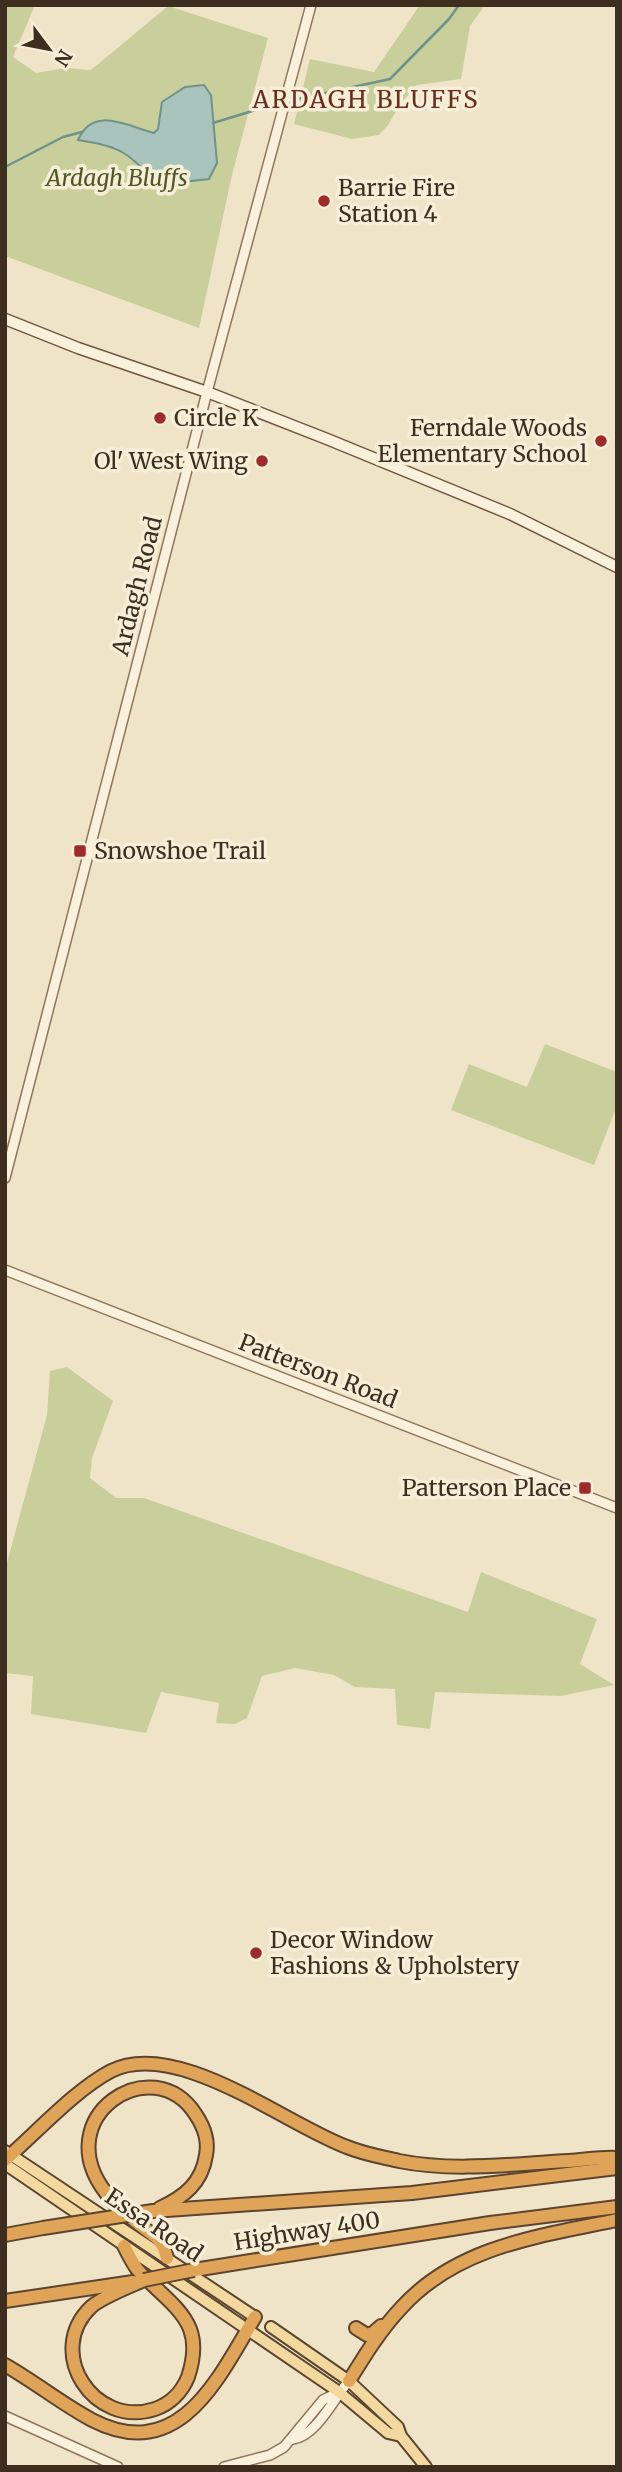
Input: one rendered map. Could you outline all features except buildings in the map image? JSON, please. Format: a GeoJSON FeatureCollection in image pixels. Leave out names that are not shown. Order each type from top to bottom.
{"type":"FeatureCollection","features":[{"type":"Feature","properties":{"kind":"highway"},"geometry":{"type":"LineString","coordinates":[[7,2157],[95,2080],[132,2064],[153,2063],[179,2067],[202,2077],[256,2101],[347,2148],[402,2161],[436,2166],[617,2158]]}},
{"type":"Feature","properties":{"kind":"highway"},"geometry":{"type":"LineString","coordinates":[[153,2211],[180,2198],[196,2182],[204,2168],[206,2138],[202,2124],[184,2099],[161,2089],[143,2087],[123,2093],[107,2103],[90,2130],[87,2150],[93,2173],[106,2194],[158,2239],[167,2258]]}},
{"type":"Feature","properties":{"kind":"highway","name":"Highway 400"},"geometry":{"type":"LineString","coordinates":[[5,2235],[153,2211],[412,2193],[617,2168]]}},
{"type":"Feature","properties":{"kind":"highway","name":"Highway 400"},"geometry":{"type":"LineString","coordinates":[[5,2301],[490,2223],[617,2207]]}},
{"type":"Feature","properties":{"kind":"highway"},"geometry":{"type":"LineString","coordinates":[[349,2381],[375,2341],[402,2307],[426,2285],[458,2262],[507,2243],[617,2220]]}},
{"type":"Feature","properties":{"kind":"highway"},"geometry":{"type":"LineString","coordinates":[[124,2246],[136,2267],[177,2310],[190,2328],[194,2352],[185,2385],[176,2396],[164,2405],[142,2413],[123,2412],[104,2405],[84,2385],[78,2376],[73,2353],[74,2340],[78,2325],[92,2306],[144,2280]]}},
{"type":"Feature","properties":{"kind":"highway"},"geometry":{"type":"LineString","coordinates":[[356,2328],[367,2334],[373,2333],[391,2313],[402,2307]]}},
{"type":"Feature","properties":{"kind":"highway"},"geometry":{"type":"LineString","coordinates":[[5,2365],[92,2420],[124,2433],[148,2433],[185,2417],[202,2400],[255,2317]]}},
{"type":"Feature","properties":{"kind":"main road"},"geometry":{"type":"LineString","coordinates":[[5,318],[78,348],[207,392],[327,439],[510,514],[617,568]]}},
{"type":"Feature","properties":{"kind":"main road","name":"Essa Road"},"geometry":{"type":"LineString","coordinates":[[7,2157],[124,2246],[339,2392],[388,2433],[401,2436]]}},
{"type":"Feature","properties":{"kind":"main road","name":"Essa Road"},"geometry":{"type":"LineString","coordinates":[[7,2157],[167,2258],[349,2381],[398,2427],[401,2436],[426,2467]]}},
{"type":"Feature","properties":{"kind":"street","name":"Ardagh Road"},"geometry":{"type":"LineString","coordinates":[[5,1178],[207,392],[311,5]]}},
{"type":"Feature","properties":{"kind":"street","name":"Patterson Road"},"geometry":{"type":"LineString","coordinates":[[5,1270],[617,1508]]}},
{"type":"Feature","properties":{"kind":"street"},"geometry":{"type":"LineString","coordinates":[[224,2467],[270,2455],[284,2447],[323,2400],[339,2392],[349,2381]]}},
{"type":"Feature","properties":{"kind":"street"},"geometry":{"type":"LineString","coordinates":[[5,2416],[118,2467]]}},
{"type":"Feature","properties":{"kind":"green space","name":"Ardagh Bluffs"},"geometry":{"type":"Polygon","coordinates":[[[5,5],[35,5],[13,57],[36,73],[65,68],[91,70],[168,6],[268,38],[232,175],[199,328],[5,256],[5,5]]]}},
{"type":"Feature","properties":{"kind":"green space"},"geometry":{"type":"Polygon","coordinates":[[[420,5],[485,5],[470,26],[461,79],[417,85],[379,135],[352,139],[294,124],[310,59],[374,72],[420,5]]]}},
{"type":"Feature","properties":{"kind":"green space"},"geometry":{"type":"Polygon","coordinates":[[[545,1044],[617,1072],[617,1106],[594,1165],[451,1110],[469,1064],[527,1087],[545,1044]]]}},
{"type":"Feature","properties":{"kind":"green space"},"geometry":{"type":"Polygon","coordinates":[[[67,1367],[113,1401],[92,1458],[90,1478],[116,1498],[144,1498],[468,1612],[481,1572],[597,1619],[580,1664],[614,1685],[561,1696],[435,1692],[430,1729],[397,1725],[395,1689],[355,1687],[334,1675],[295,1668],[262,1676],[247,1718],[235,1724],[216,1723],[219,1703],[161,1692],[146,1733],[31,1714],[33,1676],[5,1673],[5,1570],[47,1415],[50,1371],[67,1367]]]}},
{"type":"Feature","properties":{"kind":"water"},"geometry":{"type":"Polygon","coordinates":[[[204,85],[211,95],[217,163],[209,179],[157,185],[139,165],[115,148],[78,140],[84,129],[92,123],[102,121],[122,123],[154,133],[158,129],[162,102],[185,87],[204,85]]]}},
{"type":"Feature","properties":{"kind":"waterway"},"geometry":{"type":"LineString","coordinates":[[297,99],[390,79],[449,19],[459,5]]}},
{"type":"Feature","properties":{"kind":"waterway"},"geometry":{"type":"LineString","coordinates":[[213,123],[272,105]]}},
{"type":"Feature","properties":{"kind":"waterway"},"geometry":{"type":"LineString","coordinates":[[5,167],[63,137],[82,132]]}},
{"type":"Feature","properties":{"kind":"place","name":"Barrie Fire Station 4"},"geometry":{"type":"Point","coordinates":[324,201]}},
{"type":"Feature","properties":{"kind":"place","name":"Circle K"},"geometry":{"type":"Point","coordinates":[160,418]}},
{"type":"Feature","properties":{"kind":"place","name":"Ferndale Woods Elementary School"},"geometry":{"type":"Point","coordinates":[601,441]}},
{"type":"Feature","properties":{"kind":"place","name":"Ol' West Wing"},"geometry":{"type":"Point","coordinates":[262,461]}},
{"type":"Feature","properties":{"kind":"place","name":"Snowshoe Trail"},"geometry":{"type":"Point","coordinates":[80,851]}},
{"type":"Feature","properties":{"kind":"place","name":"Patterson Place"},"geometry":{"type":"Point","coordinates":[585,1488]}},
{"type":"Feature","properties":{"kind":"place","name":"Decor Window Fashions & Upholstery"},"geometry":{"type":"Point","coordinates":[256,1953]}},
{"type":"Feature","properties":{"kind":"district","name":"ARDAGH BLUFFS"},"geometry":{"type":"Point","coordinates":[366,100]}}]}
